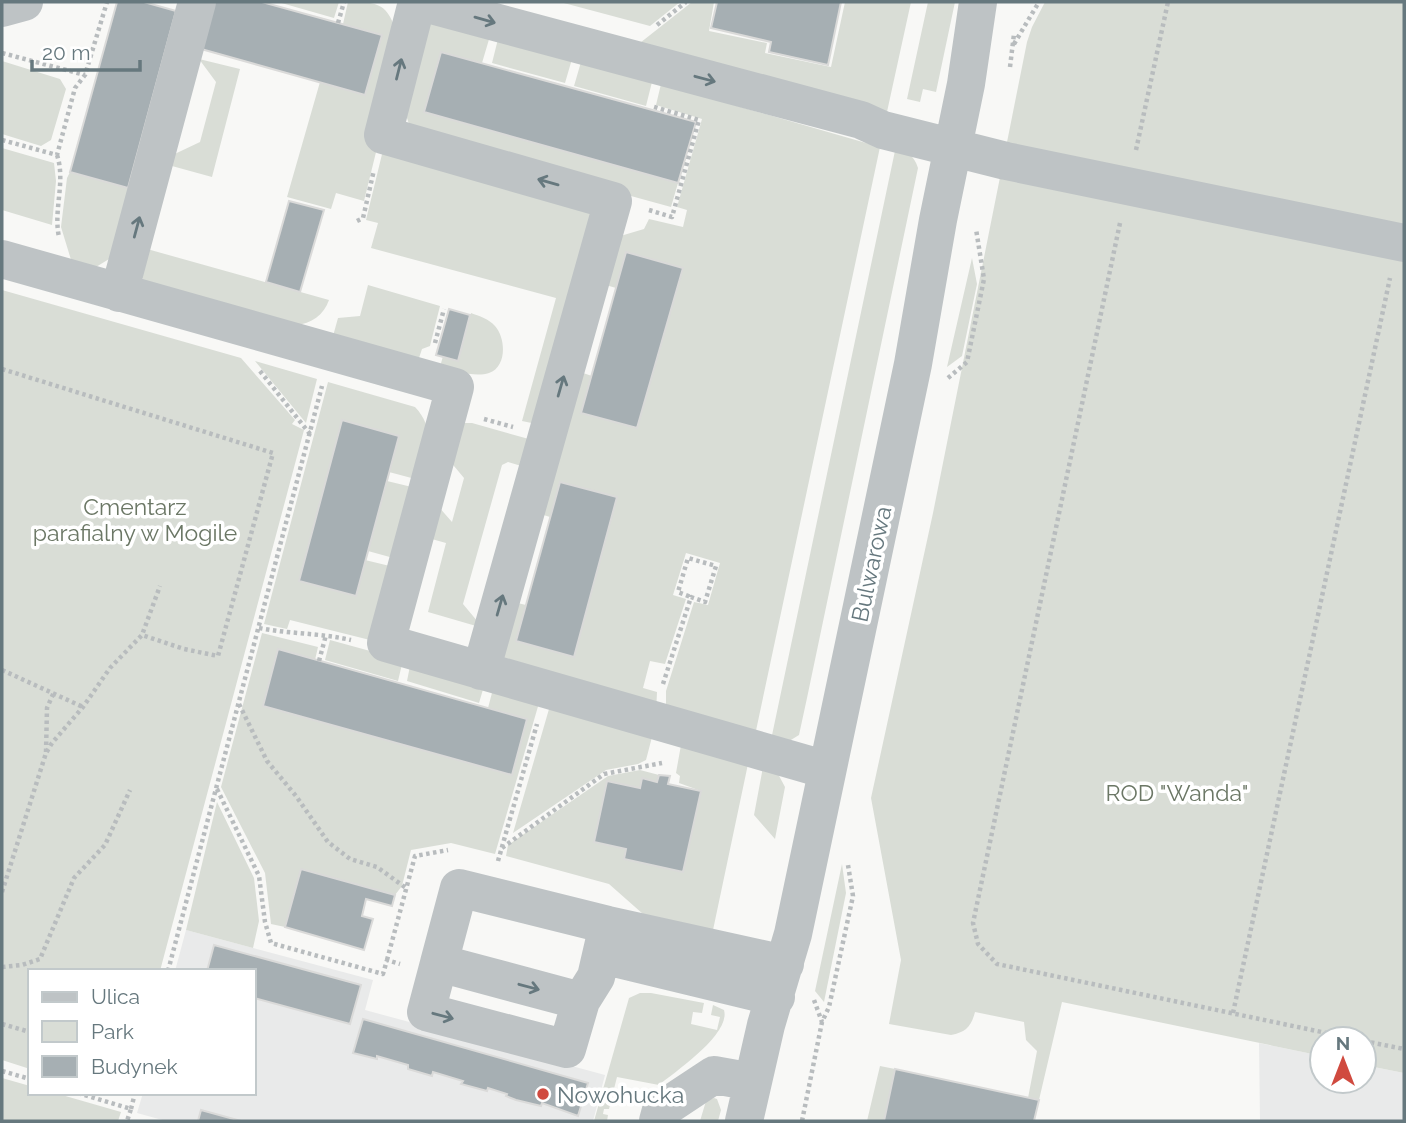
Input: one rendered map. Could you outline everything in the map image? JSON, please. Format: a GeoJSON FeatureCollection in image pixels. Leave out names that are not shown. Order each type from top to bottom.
{"type":"FeatureCollection","features":[{"type":"Feature","properties":{"kind":"street"},"geometry":{"type":"LineString","coordinates":[[2,8],[24,2]]}},
{"type":"Feature","properties":{"kind":"street"},"geometry":{"type":"LineString","coordinates":[[119,293],[197,2]]}},
{"type":"Feature","properties":{"kind":"street"},"geometry":{"type":"LineString","coordinates":[[481,671],[613,201],[383,135],[418,2],[861,120],[883,130],[1006,161],[1129,184],[1401,243]]}},
{"type":"Feature","properties":{"kind":"street","name":"Bulwarowa"},"geometry":{"type":"LineString","coordinates":[[744,1121],[780,980],[914,364],[938,220],[966,84],[978,2]]}},
{"type":"Feature","properties":{"kind":"street"},"geometry":{"type":"LineString","coordinates":[[2,259],[455,387],[386,643],[827,770]]}},
{"type":"Feature","properties":{"kind":"street"},"geometry":{"type":"LineString","coordinates":[[459,888],[597,965],[568,1049],[426,1012],[459,888]]}},
{"type":"Feature","properties":{"kind":"street"},"geometry":{"type":"LineString","coordinates":[[442,951],[780,980]]}},
{"type":"Feature","properties":{"kind":"street"},"geometry":{"type":"LineString","coordinates":[[659,1121],[661,1110],[687,1106],[714,1075],[752,1082]]}},
{"type":"Feature","properties":{"kind":"path"},"geometry":{"type":"LineString","coordinates":[[57,226],[61,166],[57,155],[75,88],[85,75],[107,2]]}},
{"type":"Feature","properties":{"kind":"path"},"geometry":{"type":"LineString","coordinates":[[338,23],[344,2]]}},
{"type":"Feature","properties":{"kind":"path"},"geometry":{"type":"LineString","coordinates":[[1014,45],[1039,2]]}},
{"type":"Feature","properties":{"kind":"path"},"geometry":{"type":"LineString","coordinates":[[1168,2],[973,923],[978,944],[997,964],[1308,1029]]}},
{"type":"Feature","properties":{"kind":"path"},"geometry":{"type":"LineString","coordinates":[[2,53],[85,75]]}},
{"type":"Feature","properties":{"kind":"path"},"geometry":{"type":"LineString","coordinates":[[651,106],[699,120],[675,204]]}},
{"type":"Feature","properties":{"kind":"path"},"geometry":{"type":"LineString","coordinates":[[357,221],[363,218],[383,135]]}},
{"type":"Feature","properties":{"kind":"path"},"geometry":{"type":"LineString","coordinates":[[2,140],[57,155]]}},
{"type":"Feature","properties":{"kind":"path"},"geometry":{"type":"LineString","coordinates":[[940,385],[967,362],[984,279],[975,225]]}},
{"type":"Feature","properties":{"kind":"path"},"geometry":{"type":"LineString","coordinates":[[1233,1013],[1401,243]]}},
{"type":"Feature","properties":{"kind":"path"},"geometry":{"type":"LineString","coordinates":[[432,353],[444,309]]}},
{"type":"Feature","properties":{"kind":"path"},"geometry":{"type":"LineString","coordinates":[[252,361],[310,434]]}},
{"type":"Feature","properties":{"kind":"path"},"geometry":{"type":"LineString","coordinates":[[2,369],[273,453],[218,656],[184,649],[142,635]]}},
{"type":"Feature","properties":{"kind":"path"},"geometry":{"type":"LineString","coordinates":[[169,969],[326,374]]}},
{"type":"Feature","properties":{"kind":"path"},"geometry":{"type":"LineString","coordinates":[[474,416],[525,431]]}},
{"type":"Feature","properties":{"kind":"path"},"geometry":{"type":"LineString","coordinates":[[688,558],[716,566],[705,601],[691,597],[678,592],[688,558]]}},
{"type":"Feature","properties":{"kind":"path"},"geometry":{"type":"LineString","coordinates":[[2,892],[46,753],[110,668],[142,635],[160,586]]}},
{"type":"Feature","properties":{"kind":"path"},"geometry":{"type":"LineString","coordinates":[[661,723],[661,690],[691,597]]}},
{"type":"Feature","properties":{"kind":"path"},"geometry":{"type":"LineString","coordinates":[[259,628],[286,634],[326,635],[372,645],[386,643]]}},
{"type":"Feature","properties":{"kind":"path"},"geometry":{"type":"LineString","coordinates":[[319,661],[326,635]]}},
{"type":"Feature","properties":{"kind":"path"},"geometry":{"type":"LineString","coordinates":[[2,670],[83,707]]}},
{"type":"Feature","properties":{"kind":"path"},"geometry":{"type":"LineString","coordinates":[[46,753],[47,708],[54,692]]}},
{"type":"Feature","properties":{"kind":"path"},"geometry":{"type":"LineString","coordinates":[[239,703],[267,761],[296,796],[328,842],[351,859],[377,867],[406,888]]}},
{"type":"Feature","properties":{"kind":"path"},"geometry":{"type":"LineString","coordinates":[[496,866],[540,715]]}},
{"type":"Feature","properties":{"kind":"path"},"geometry":{"type":"LineString","coordinates":[[502,848],[604,774],[663,762]]}},
{"type":"Feature","properties":{"kind":"path"},"geometry":{"type":"LineString","coordinates":[[216,789],[259,876],[265,922],[271,943],[372,971]]}},
{"type":"Feature","properties":{"kind":"path"},"geometry":{"type":"LineString","coordinates":[[2,967],[22,965],[40,959],[74,878],[105,845],[130,790]]}},
{"type":"Feature","properties":{"kind":"path"},"geometry":{"type":"LineString","coordinates":[[802,1121],[822,1022],[853,896],[846,856]]}},
{"type":"Feature","properties":{"kind":"path"},"geometry":{"type":"LineString","coordinates":[[2,1024],[28,1031]]}},
{"type":"Feature","properties":{"kind":"path"},"geometry":{"type":"LineString","coordinates":[[1378,1044],[1404,1049]]}},
{"type":"Feature","properties":{"kind":"path"},"geometry":{"type":"LineString","coordinates":[[2,1071],[28,1078]]}},
{"type":"Feature","properties":{"kind":"path"},"geometry":{"type":"LineString","coordinates":[[85,1095],[131,1109]]}},
{"type":"Feature","properties":{"kind":"path"},"geometry":{"type":"LineString","coordinates":[[127,1121],[134,1095]]}},
{"type":"Feature","properties":{"kind":"shaded area"},"geometry":{"type":"Polygon","coordinates":[[[186,930],[373,980],[365,1010],[605,1075],[593,1121],[166,1121],[137,1113],[142,1095],[256,1095],[256,969],[176,969],[186,930]]]}},
{"type":"Feature","properties":{"kind":"shaded area"},"geometry":{"type":"Polygon","coordinates":[[[1259,1043],[1308,1053],[1308,1095],[1378,1095],[1378,1068],[1404,1073],[1404,1121],[1260,1121],[1259,1043]]]}},
{"type":"Feature","properties":{"kind":"green space"},"geometry":{"type":"Polygon","coordinates":[[[278,2],[339,2],[334,18],[278,2]]]}},
{"type":"Feature","properties":{"kind":"green space"},"geometry":{"type":"Polygon","coordinates":[[[348,2],[378,5],[388,13],[395,29],[378,144],[364,201],[336,193],[331,209],[287,197],[320,82],[365,94],[382,35],[343,24],[348,2]]]}},
{"type":"Feature","properties":{"kind":"green space"},"geometry":{"type":"Polygon","coordinates":[[[560,2],[680,2],[650,26],[560,2]]]}},
{"type":"Feature","properties":{"kind":"green space"},"geometry":{"type":"Polygon","coordinates":[[[692,2],[714,2],[709,31],[767,43],[765,53],[831,67],[845,2],[911,2],[885,121],[631,50],[692,2]]]}},
{"type":"Feature","properties":{"kind":"green space"},"geometry":{"type":"Polygon","coordinates":[[[928,2],[955,2],[936,92],[923,89],[920,102],[907,99],[928,2]]]}},
{"type":"Feature","properties":{"kind":"green space","name":"ROD \"Wanda\""},"geometry":{"type":"Polygon","coordinates":[[[1045,2],[1404,2],[1404,1073],[1378,1068],[1378,1025],[1308,1025],[1308,1053],[1062,1002],[1039,1100],[1028,1098],[1037,1051],[1026,1040],[1024,1022],[975,1012],[967,1028],[951,1035],[889,1024],[901,960],[871,798],[933,513],[1032,27],[1045,2]]]}},
{"type":"Feature","properties":{"kind":"green space"},"geometry":{"type":"Polygon","coordinates":[[[430,22],[490,36],[482,63],[441,52],[424,112],[678,183],[671,207],[424,139],[409,124],[403,106],[430,22]]]}},
{"type":"Feature","properties":{"kind":"green space"},"geometry":{"type":"Polygon","coordinates":[[[498,39],[572,59],[565,83],[492,63],[498,39]]]}},
{"type":"Feature","properties":{"kind":"green space"},"geometry":{"type":"Polygon","coordinates":[[[199,59],[240,69],[212,177],[161,163],[162,160],[200,142],[216,82],[199,59]]]}},
{"type":"Feature","properties":{"kind":"green space"},"geometry":{"type":"Polygon","coordinates":[[[2,61],[60,79],[66,89],[51,140],[41,146],[2,134],[2,61]]]}},
{"type":"Feature","properties":{"kind":"green space"},"geometry":{"type":"Polygon","coordinates":[[[581,62],[652,82],[646,106],[574,86],[581,62]]]}},
{"type":"Feature","properties":{"kind":"green space"},"geometry":{"type":"Polygon","coordinates":[[[661,84],[880,147],[754,740],[666,715],[666,691],[694,602],[708,605],[720,563],[686,553],[673,595],[686,599],[665,664],[650,661],[643,688],[657,692],[656,714],[513,674],[497,646],[509,601],[526,605],[516,641],[574,657],[617,498],[560,482],[550,517],[534,512],[574,370],[592,376],[582,413],[637,428],[683,268],[626,252],[616,288],[599,283],[617,237],[644,229],[649,219],[683,227],[687,210],[677,207],[702,119],[656,105],[661,84]]]}},
{"type":"Feature","properties":{"kind":"green space"},"geometry":{"type":"Polygon","coordinates":[[[384,146],[594,211],[541,425],[522,421],[556,298],[371,248],[378,223],[366,220],[384,146]]]}},
{"type":"Feature","properties":{"kind":"green space"},"geometry":{"type":"Polygon","coordinates":[[[896,146],[912,157],[918,168],[799,735],[786,743],[771,740],[896,146]]]}},
{"type":"Feature","properties":{"kind":"green space"},"geometry":{"type":"Polygon","coordinates":[[[2,148],[54,163],[56,181],[52,225],[2,210],[2,148]]]}},
{"type":"Feature","properties":{"kind":"green space"},"geometry":{"type":"Polygon","coordinates":[[[70,172],[128,188],[114,256],[96,267],[72,263],[61,227],[70,172]]]}},
{"type":"Feature","properties":{"kind":"green space"},"geometry":{"type":"Polygon","coordinates":[[[140,247],[329,300],[316,318],[296,325],[144,282],[137,267],[140,247]]]}},
{"type":"Feature","properties":{"kind":"green space"},"geometry":{"type":"Polygon","coordinates":[[[972,258],[977,284],[962,356],[947,367],[972,258]]]}},
{"type":"Feature","properties":{"kind":"green space"},"geometry":{"type":"Polygon","coordinates":[[[368,285],[440,306],[430,346],[422,349],[418,361],[333,336],[338,318],[360,316],[368,285]]]}},
{"type":"Feature","properties":{"kind":"green space","name":"Cmentarz parafialny w Mogile"},"geometry":{"type":"Polygon","coordinates":[[[2,290],[241,358],[295,420],[292,424],[304,430],[161,969],[28,969],[28,1068],[2,1060],[2,290]]]}},
{"type":"Feature","properties":{"kind":"green space"},"geometry":{"type":"Polygon","coordinates":[[[471,313],[484,318],[499,331],[503,345],[502,359],[495,370],[489,373],[471,374],[440,367],[443,356],[458,360],[471,313]]]}},
{"type":"Feature","properties":{"kind":"green space"},"geometry":{"type":"Polygon","coordinates":[[[255,361],[317,379],[306,423],[255,361]]]}},
{"type":"Feature","properties":{"kind":"green space"},"geometry":{"type":"Polygon","coordinates":[[[328,382],[415,407],[426,424],[428,433],[427,451],[419,480],[389,472],[398,436],[342,420],[299,580],[355,596],[365,560],[394,567],[374,641],[290,620],[287,629],[264,624],[328,382]]]}},
{"type":"Feature","properties":{"kind":"green space"},"geometry":{"type":"Polygon","coordinates":[[[453,423],[472,423],[536,441],[528,468],[508,462],[502,465],[463,604],[483,628],[428,612],[446,543],[421,536],[431,498],[452,522],[464,478],[444,454],[453,423]]]}},
{"type":"Feature","properties":{"kind":"green space"},"geometry":{"type":"Polygon","coordinates":[[[387,481],[416,488],[397,559],[368,551],[387,481]]]}},
{"type":"Feature","properties":{"kind":"green space"},"geometry":{"type":"Polygon","coordinates":[[[262,633],[318,647],[315,660],[278,650],[263,706],[512,775],[527,719],[488,708],[493,689],[539,703],[495,854],[451,843],[411,850],[402,886],[395,895],[302,869],[285,927],[271,924],[265,873],[221,787],[262,633]]]}},
{"type":"Feature","properties":{"kind":"green space"},"geometry":{"type":"Polygon","coordinates":[[[330,640],[403,660],[398,681],[325,660],[330,640]]]}},
{"type":"Feature","properties":{"kind":"green space"},"geometry":{"type":"Polygon","coordinates":[[[410,666],[484,686],[479,703],[407,681],[410,666]]]}},
{"type":"Feature","properties":{"kind":"green space"},"geometry":{"type":"Polygon","coordinates":[[[549,709],[652,737],[646,760],[606,770],[513,833],[549,709]]]}},
{"type":"Feature","properties":{"kind":"green space"},"geometry":{"type":"Polygon","coordinates":[[[681,745],[748,764],[713,930],[643,914],[609,884],[506,856],[508,845],[608,776],[640,770],[659,775],[657,782],[642,778],[640,788],[607,781],[594,842],[626,849],[624,859],[683,871],[701,791],[679,783],[680,776],[676,773],[681,745]]]}},
{"type":"Feature","properties":{"kind":"green space"},"geometry":{"type":"Polygon","coordinates":[[[763,767],[777,772],[785,787],[775,839],[754,815],[763,767]]]}},
{"type":"Feature","properties":{"kind":"green space"},"geometry":{"type":"Polygon","coordinates":[[[217,802],[254,878],[259,921],[253,948],[186,930],[217,802]]]}},
{"type":"Feature","properties":{"kind":"green space"},"geometry":{"type":"Polygon","coordinates":[[[842,864],[846,893],[824,1002],[815,991],[842,864]]]}},
{"type":"Feature","properties":{"kind":"green space"},"geometry":{"type":"Polygon","coordinates":[[[640,993],[704,1003],[702,1013],[693,1012],[691,1024],[717,1030],[720,1017],[711,1015],[713,1005],[724,1010],[724,1020],[711,1041],[659,1085],[617,1077],[609,1109],[604,1109],[603,1114],[608,1115],[607,1121],[594,1121],[629,998],[640,993]]]}},
{"type":"Feature","properties":{"kind":"green space"},"geometry":{"type":"Polygon","coordinates":[[[880,1066],[895,1069],[884,1121],[867,1121],[880,1066]]]}},
{"type":"Feature","properties":{"kind":"green space"},"geometry":{"type":"Polygon","coordinates":[[[2,1078],[28,1085],[28,1095],[62,1095],[121,1112],[118,1121],[2,1121],[2,1078]]]}},
{"type":"Feature","properties":{"kind":"green space"},"geometry":{"type":"Polygon","coordinates":[[[714,1098],[721,1110],[718,1121],[700,1121],[706,1101],[714,1098]]]}},
{"type":"Feature","properties":{"kind":"building"},"geometry":{"type":"Polygon","coordinates":[[[117,2],[144,2],[176,11],[128,188],[70,172],[117,2]]]}},
{"type":"Feature","properties":{"kind":"building"},"geometry":{"type":"Polygon","coordinates":[[[207,2],[262,2],[382,35],[365,95],[194,47],[207,2]]]}},
{"type":"Feature","properties":{"kind":"building"},"geometry":{"type":"Polygon","coordinates":[[[717,2],[841,2],[828,65],[769,52],[771,42],[711,28],[717,2]]]}},
{"type":"Feature","properties":{"kind":"building"},"geometry":{"type":"Polygon","coordinates":[[[441,52],[696,122],[678,183],[424,112],[441,52]]]}},
{"type":"Feature","properties":{"kind":"building"},"geometry":{"type":"Polygon","coordinates":[[[289,201],[324,210],[300,292],[266,282],[289,201]]]}},
{"type":"Feature","properties":{"kind":"building"},"geometry":{"type":"Polygon","coordinates":[[[626,252],[683,268],[637,428],[581,413],[626,252]]]}},
{"type":"Feature","properties":{"kind":"building"},"geometry":{"type":"Polygon","coordinates":[[[449,309],[470,315],[458,361],[436,355],[449,309]]]}},
{"type":"Feature","properties":{"kind":"building"},"geometry":{"type":"Polygon","coordinates":[[[342,420],[399,436],[356,596],[299,581],[342,420]]]}},
{"type":"Feature","properties":{"kind":"building"},"geometry":{"type":"Polygon","coordinates":[[[560,482],[617,497],[574,657],[516,641],[560,482]]]}},
{"type":"Feature","properties":{"kind":"building"},"geometry":{"type":"Polygon","coordinates":[[[278,649],[527,719],[512,775],[263,706],[278,649]]]}},
{"type":"Feature","properties":{"kind":"building"},"geometry":{"type":"Polygon","coordinates":[[[659,775],[670,776],[668,784],[701,791],[683,872],[624,859],[626,849],[594,842],[607,781],[640,788],[642,778],[657,782],[659,775]]]}},
{"type":"Feature","properties":{"kind":"building"},"geometry":{"type":"Polygon","coordinates":[[[301,869],[395,895],[392,906],[366,899],[362,916],[373,919],[364,950],[285,927],[301,869]]]}},
{"type":"Feature","properties":{"kind":"building"},"geometry":{"type":"Polygon","coordinates":[[[214,945],[361,985],[350,1024],[256,999],[256,969],[208,969],[214,945]]]}},
{"type":"Feature","properties":{"kind":"building"},"geometry":{"type":"Polygon","coordinates":[[[363,1019],[588,1083],[578,1116],[542,1103],[541,1106],[516,1100],[488,1088],[487,1091],[461,1084],[463,1081],[433,1072],[432,1076],[408,1069],[408,1065],[377,1056],[377,1059],[353,1053],[363,1019]]]}},
{"type":"Feature","properties":{"kind":"building"},"geometry":{"type":"Polygon","coordinates":[[[895,1069],[1039,1100],[1034,1121],[884,1121],[895,1069]]]}},
{"type":"Feature","properties":{"kind":"building"},"geometry":{"type":"Polygon","coordinates":[[[201,1110],[241,1121],[198,1121],[201,1110]]]}},
{"type":"Feature","properties":{"kind":"place","name":"Nowohucka"},"geometry":{"type":"Point","coordinates":[543,1094]}}]}
